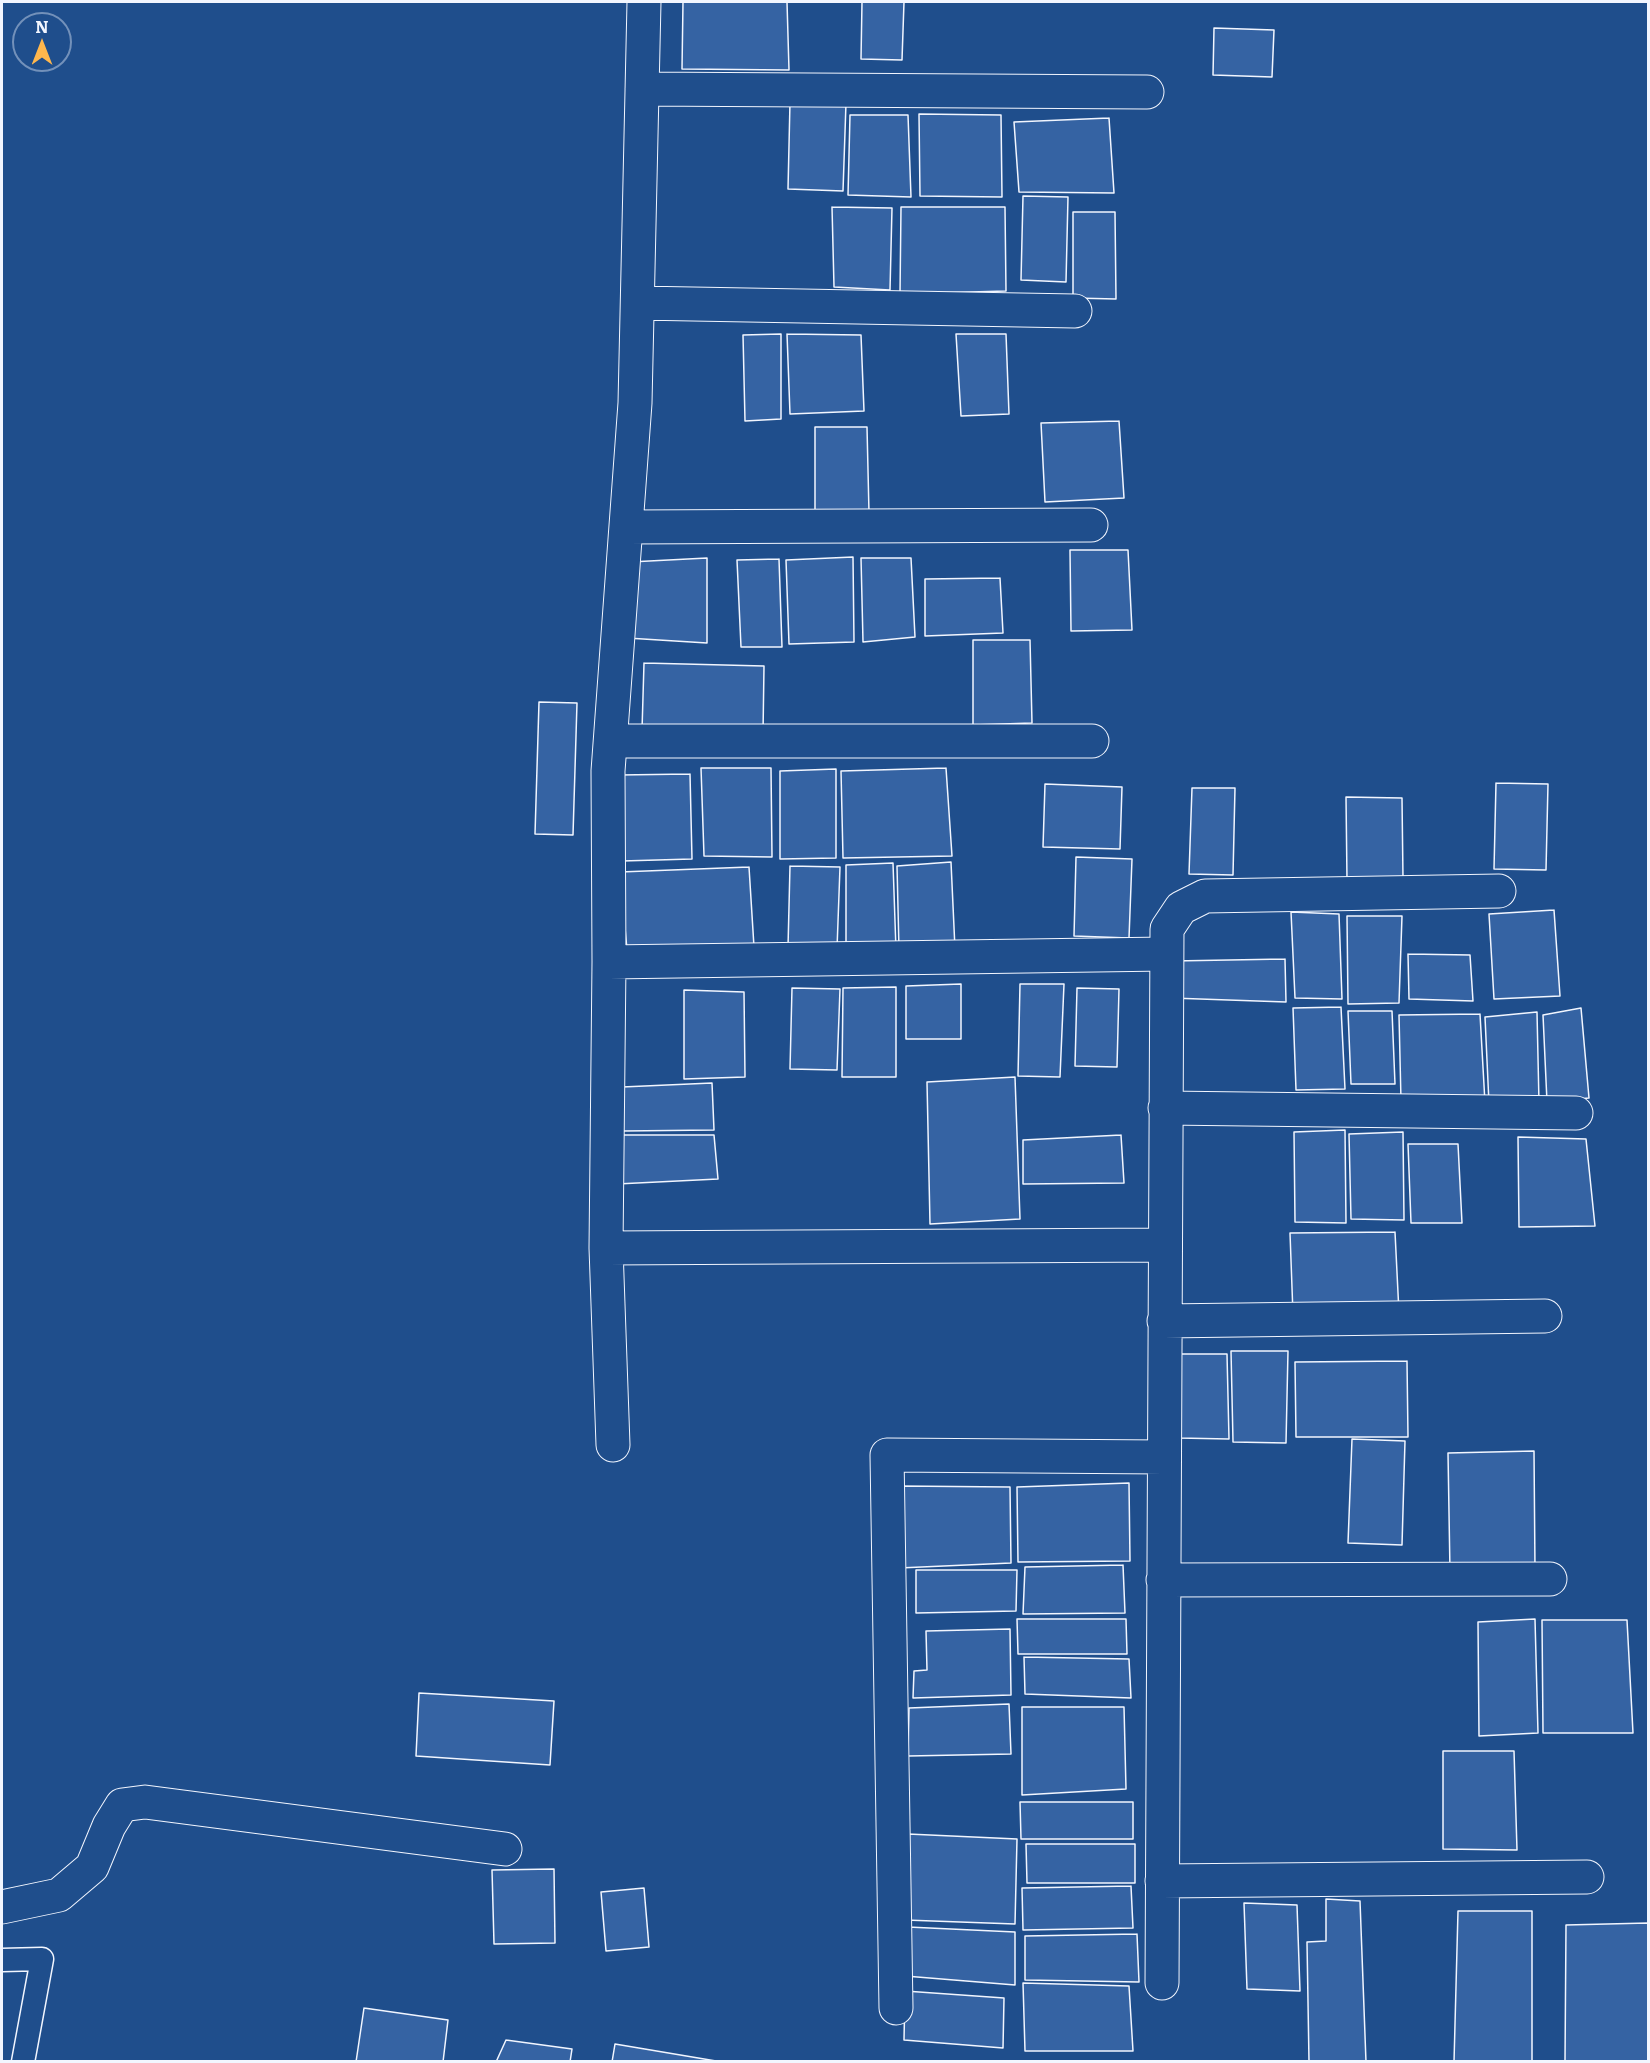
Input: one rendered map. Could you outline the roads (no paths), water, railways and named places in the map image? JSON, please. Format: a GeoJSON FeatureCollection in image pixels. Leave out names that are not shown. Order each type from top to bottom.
{"type":"FeatureCollection","features":[{"type":"Feature","properties":{"kind":"street"},"geometry":{"type":"LineString","coordinates":[[613,1445],[606,1248],[609,962],[608,771],[635,403],[644,2]]}},
{"type":"Feature","properties":{"kind":"street"},"geometry":{"type":"LineString","coordinates":[[642,90],[1147,92]]}},
{"type":"Feature","properties":{"kind":"street"},"geometry":{"type":"LineString","coordinates":[[638,303],[1075,311]]}},
{"type":"Feature","properties":{"kind":"street"},"geometry":{"type":"LineString","coordinates":[[626,527],[1091,525]]}},
{"type":"Feature","properties":{"kind":"street"},"geometry":{"type":"LineString","coordinates":[[611,741],[1092,741]]}},
{"type":"Feature","properties":{"kind":"street"},"geometry":{"type":"LineString","coordinates":[[1162,1983],[1167,929],[1181,908],[1205,896],[1499,891]]}},
{"type":"Feature","properties":{"kind":"street"},"geometry":{"type":"LineString","coordinates":[[609,962],[1166,954]]}},
{"type":"Feature","properties":{"kind":"street"},"geometry":{"type":"LineString","coordinates":[[1165,1108],[1576,1113]]}},
{"type":"Feature","properties":{"kind":"street"},"geometry":{"type":"LineString","coordinates":[[606,1248],[1165,1245]]}},
{"type":"Feature","properties":{"kind":"street"},"geometry":{"type":"LineString","coordinates":[[1164,1322],[1545,1316]]}},
{"type":"Feature","properties":{"kind":"street"},"geometry":{"type":"LineString","coordinates":[[896,2008],[887,1455],[1164,1457]]}},
{"type":"Feature","properties":{"kind":"street"},"geometry":{"type":"LineString","coordinates":[[1163,1580],[1550,1579]]}},
{"type":"Feature","properties":{"kind":"street"},"geometry":{"type":"LineString","coordinates":[[2,1907],[59,1895],[92,1867],[109,1826],[122,1805],[145,1802],[505,1850]]}},
{"type":"Feature","properties":{"kind":"street"},"geometry":{"type":"LineString","coordinates":[[1162,1881],[1587,1877]]}},
{"type":"Feature","properties":{"kind":"lane"},"geometry":{"type":"LineString","coordinates":[[2,1960],[42,1959],[23,2061]]}}]}
